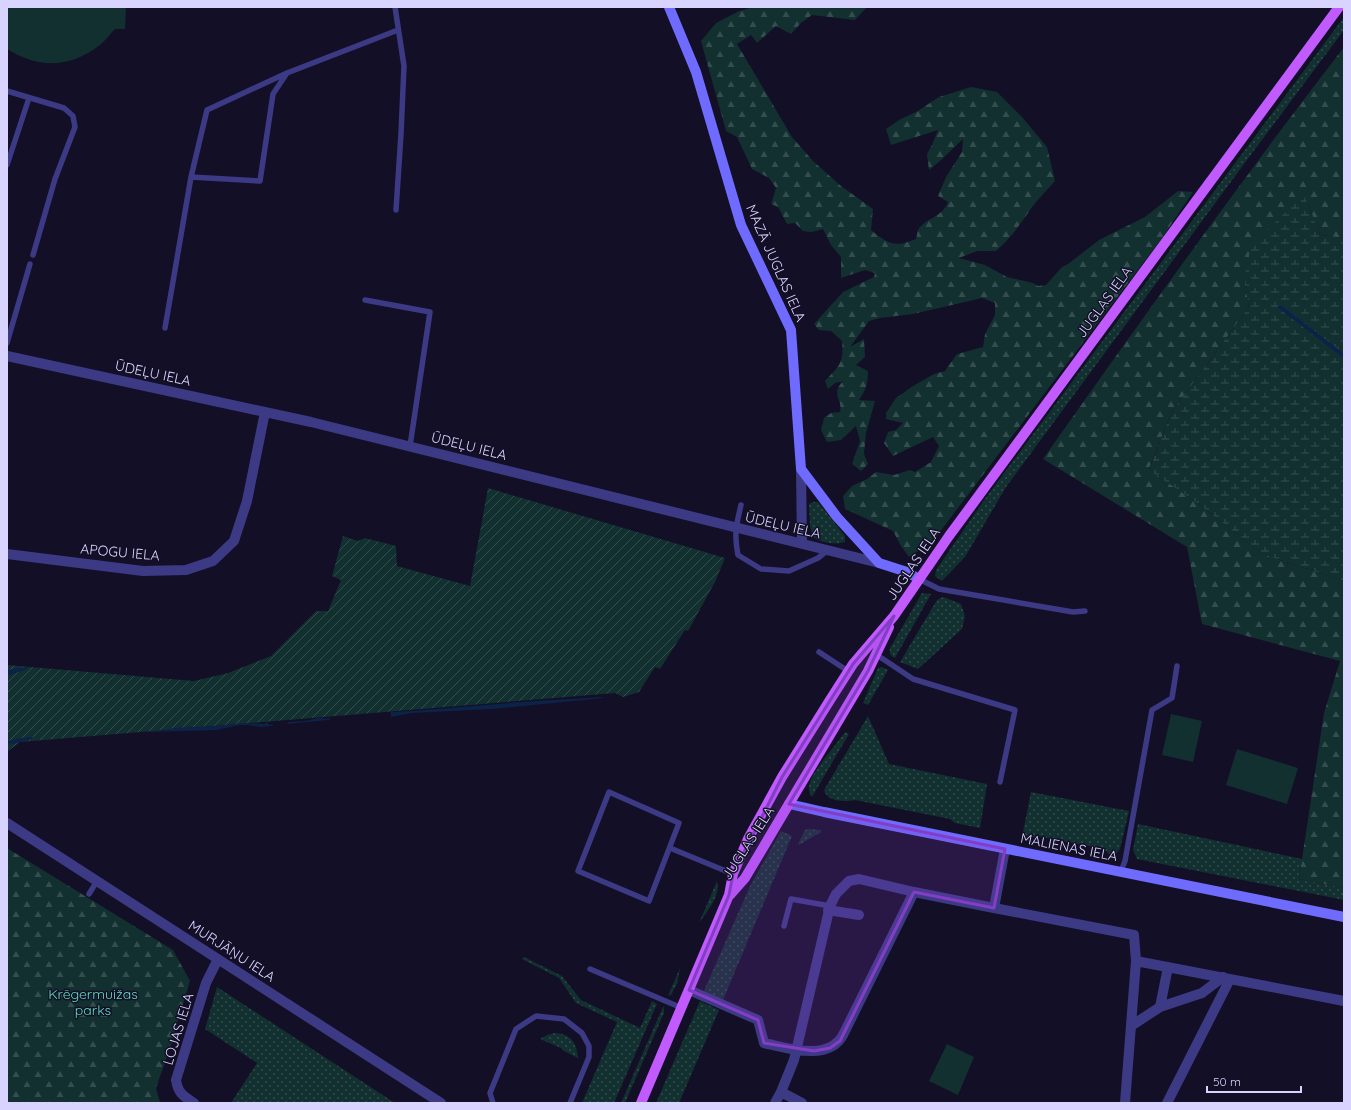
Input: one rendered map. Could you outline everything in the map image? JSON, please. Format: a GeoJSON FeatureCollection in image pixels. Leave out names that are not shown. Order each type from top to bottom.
{"type":"FeatureCollection","features":[{"type":"Feature","properties":{"kind":"main road","name":"JUGLAS IELA"},"geometry":{"type":"LineString","coordinates":[[641,1103],[729,895],[733,874],[748,839],[772,794],[848,671],[894,616],[967,512],[1339,7]]}},
{"type":"Feature","properties":{"kind":"main road","name":"JUGLAS IELA"},"geometry":{"type":"LineString","coordinates":[[729,895],[745,878],[868,672],[894,616]]}},
{"type":"Feature","properties":{"kind":"main road"},"geometry":{"type":"LineString","coordinates":[[772,794],[789,804]]}},
{"type":"Feature","properties":{"kind":"street","name":"MAZĀ JUGLAS IELA"},"geometry":{"type":"LineString","coordinates":[[669,7],[696,72],[741,225],[790,330],[801,469],[802,543]]}},
{"type":"Feature","properties":{"kind":"street","name":"ŪDEĻU IELA"},"geometry":{"type":"LineString","coordinates":[[7,356],[266,412],[410,446],[879,563],[906,572],[919,579]]}},
{"type":"Feature","properties":{"kind":"street","name":"APOGU IELA"},"geometry":{"type":"LineString","coordinates":[[7,554],[143,571],[186,570],[213,561],[234,541],[247,501],[266,412]]}},
{"type":"Feature","properties":{"kind":"street"},"geometry":{"type":"LineString","coordinates":[[801,469],[837,517],[879,563]]}},
{"type":"Feature","properties":{"kind":"street","name":"MALIENAS IELA"},"geometry":{"type":"LineString","coordinates":[[789,804],[812,810],[1122,871],[1344,917]]}},
{"type":"Feature","properties":{"kind":"street","name":"MURJĀŅU IELA"},"geometry":{"type":"LineString","coordinates":[[7,823],[441,1103]]}},
{"type":"Feature","properties":{"kind":"street"},"geometry":{"type":"LineString","coordinates":[[994,908],[1005,849]]}},
{"type":"Feature","properties":{"kind":"street"},"geometry":{"type":"LineString","coordinates":[[775,1103],[781,1092],[796,1050],[829,908],[836,894],[849,881],[859,879],[914,892],[1134,935],[1136,962],[1125,1103]]}},
{"type":"Feature","properties":{"kind":"street"},"geometry":{"type":"LineString","coordinates":[[689,990],[758,1020],[764,1043],[796,1050],[814,1051],[830,1048],[840,1041],[914,892]]}},
{"type":"Feature","properties":{"kind":"street"},"geometry":{"type":"LineString","coordinates":[[829,908],[859,915]]}},
{"type":"Feature","properties":{"kind":"street","name":"LOJAS IELA"},"geometry":{"type":"LineString","coordinates":[[194,1103],[182,1096],[176,1080],[206,983],[218,959]]}},
{"type":"Feature","properties":{"kind":"street"},"geometry":{"type":"LineString","coordinates":[[1136,962],[1344,1001]]}},
{"type":"Feature","properties":{"kind":"street"},"geometry":{"type":"LineString","coordinates":[[1160,1007],[1168,967]]}},
{"type":"Feature","properties":{"kind":"street"},"geometry":{"type":"LineString","coordinates":[[1131,1026],[1160,1007],[1202,993],[1227,978]]}},
{"type":"Feature","properties":{"kind":"street"},"geometry":{"type":"LineString","coordinates":[[1167,1103],[1227,978]]}},
{"type":"Feature","properties":{"kind":"street"},"geometry":{"type":"LineString","coordinates":[[781,1092],[802,1103]]}},
{"type":"Feature","properties":{"kind":"lane"},"geometry":{"type":"LineString","coordinates":[[395,7],[404,66],[396,210]]}},
{"type":"Feature","properties":{"kind":"lane"},"geometry":{"type":"LineString","coordinates":[[165,328],[191,177],[207,110],[287,73],[398,30]]}},
{"type":"Feature","properties":{"kind":"lane"},"geometry":{"type":"LineString","coordinates":[[191,177],[260,181],[273,94],[287,73]]}},
{"type":"Feature","properties":{"kind":"lane"},"geometry":{"type":"LineString","coordinates":[[7,91],[64,108],[73,116],[75,127],[55,179],[33,255]]}},
{"type":"Feature","properties":{"kind":"lane"},"geometry":{"type":"LineString","coordinates":[[7,165],[29,98]]}},
{"type":"Feature","properties":{"kind":"lane"},"geometry":{"type":"LineString","coordinates":[[7,343],[30,264]]}},
{"type":"Feature","properties":{"kind":"lane"},"geometry":{"type":"LineString","coordinates":[[366,300],[430,312],[410,446]]}},
{"type":"Feature","properties":{"kind":"lane"},"geometry":{"type":"LineString","coordinates":[[741,505],[735,539],[738,555],[761,569],[789,571],[818,558],[828,550]]}},
{"type":"Feature","properties":{"kind":"lane"},"geometry":{"type":"LineString","coordinates":[[919,579],[939,589],[1073,612],[1085,611]]}},
{"type":"Feature","properties":{"kind":"lane"},"geometry":{"type":"LineString","coordinates":[[819,652],[848,671]]}},
{"type":"Feature","properties":{"kind":"lane"},"geometry":{"type":"LineString","coordinates":[[876,655],[914,679],[1015,710],[1000,782]]}},
{"type":"Feature","properties":{"kind":"lane"},"geometry":{"type":"LineString","coordinates":[[1122,871],[1152,710],[1172,698],[1177,666]]}},
{"type":"Feature","properties":{"kind":"lane"},"geometry":{"type":"LineString","coordinates":[[609,792],[679,823],[670,848],[649,901],[578,871],[609,792]]}},
{"type":"Feature","properties":{"kind":"lane"},"geometry":{"type":"LineString","coordinates":[[670,848],[733,874]]}},
{"type":"Feature","properties":{"kind":"lane"},"geometry":{"type":"LineString","coordinates":[[89,894],[97,881]]}},
{"type":"Feature","properties":{"kind":"lane"},"geometry":{"type":"LineString","coordinates":[[784,926],[791,899],[829,908]]}},
{"type":"Feature","properties":{"kind":"lane"},"geometry":{"type":"LineString","coordinates":[[590,969],[682,1008]]}},
{"type":"Feature","properties":{"kind":"lane"},"geometry":{"type":"LineString","coordinates":[[493,1103],[490,1093],[516,1029],[536,1016],[564,1019],[582,1032],[589,1046],[589,1057],[570,1103]]}},
{"type":"Feature","properties":{"kind":"highlighted area"},"geometry":{"type":"Polygon","coordinates":[[[894,616],[868,671],[789,804],[1005,849],[994,908],[914,892],[840,1041],[830,1048],[814,1051],[764,1043],[758,1020],[689,990],[729,895],[733,874],[782,777],[853,664],[894,616]]]}},
{"type":"Feature","properties":{"kind":"green space"},"geometry":{"type":"Polygon","coordinates":[[[7,7],[126,7],[125,29],[115,29],[104,42],[89,53],[77,58],[66,62],[43,63],[19,56],[7,49],[7,7]]]}},
{"type":"Feature","properties":{"kind":"green space"},"geometry":{"type":"Polygon","coordinates":[[[753,7],[867,7],[855,20],[812,15],[801,23],[791,34],[776,26],[757,43],[751,35],[737,44],[792,137],[813,161],[841,186],[873,209],[871,230],[882,239],[897,244],[916,239],[918,230],[921,226],[942,211],[948,202],[938,196],[946,177],[962,152],[963,139],[929,170],[927,154],[938,130],[891,145],[886,129],[939,97],[971,87],[997,92],[1022,117],[1047,147],[1055,181],[1010,237],[996,251],[977,251],[959,258],[985,265],[1007,277],[1033,283],[1038,286],[1046,285],[1061,268],[1099,240],[1145,217],[1178,191],[1193,192],[1162,238],[933,541],[909,557],[893,531],[845,509],[843,496],[852,486],[867,479],[876,472],[894,475],[910,470],[915,472],[931,462],[939,446],[933,437],[893,456],[884,443],[888,432],[896,430],[903,423],[886,419],[886,413],[896,398],[934,374],[945,371],[957,354],[983,347],[985,334],[995,315],[995,303],[982,298],[913,314],[880,318],[869,321],[850,347],[864,339],[865,357],[856,365],[868,371],[868,375],[865,390],[859,400],[875,401],[866,433],[864,454],[868,464],[861,471],[852,464],[860,441],[856,426],[841,440],[827,442],[821,430],[824,418],[831,413],[840,412],[837,390],[843,381],[835,383],[828,389],[825,381],[840,364],[842,341],[831,331],[819,330],[814,324],[843,292],[874,277],[875,273],[865,270],[841,278],[841,257],[831,245],[823,229],[812,232],[803,231],[795,223],[787,224],[778,207],[771,204],[776,188],[769,178],[752,169],[737,137],[726,131],[701,41],[716,23],[739,11],[753,7]]]}},
{"type":"Feature","properties":{"kind":"green space"},"geometry":{"type":"Polygon","coordinates":[[[1344,17],[1344,30],[1006,487],[965,557],[942,581],[935,576],[936,570],[987,496],[1344,17]]]}},
{"type":"Feature","properties":{"kind":"green space"},"geometry":{"type":"Polygon","coordinates":[[[1344,47],[1344,238],[1320,235],[1304,194],[1244,279],[1249,307],[1171,413],[1149,469],[1196,502],[1262,554],[1344,581],[1344,888],[1299,879],[1324,713],[1340,661],[1202,624],[1187,547],[1043,459],[1191,252],[1344,47]]]}},
{"type":"Feature","properties":{"kind":"green space"},"geometry":{"type":"Polygon","coordinates":[[[1304,194],[1320,235],[1344,238],[1344,581],[1262,554],[1196,502],[1149,470],[1171,413],[1249,307],[1244,279],[1251,246],[1304,194]]]}},
{"type":"Feature","properties":{"kind":"green space"},"geometry":{"type":"Polygon","coordinates":[[[488,488],[725,558],[715,582],[688,631],[685,630],[660,669],[655,667],[639,692],[623,697],[615,693],[20,742],[7,752],[7,665],[194,681],[228,673],[271,656],[316,611],[328,611],[341,580],[332,576],[343,536],[358,541],[365,538],[396,546],[397,566],[470,586],[488,488]]]}},
{"type":"Feature","properties":{"kind":"green space"},"geometry":{"type":"Polygon","coordinates":[[[818,502],[845,536],[845,542],[829,543],[820,541],[813,537],[810,526],[809,504],[818,502]]]}},
{"type":"Feature","properties":{"kind":"green space"},"geometry":{"type":"Polygon","coordinates":[[[922,593],[931,594],[895,658],[890,654],[890,648],[922,593]]]}},
{"type":"Feature","properties":{"kind":"green space"},"geometry":{"type":"Polygon","coordinates":[[[943,597],[961,604],[965,616],[962,629],[918,669],[900,662],[937,600],[943,597]]]}},
{"type":"Feature","properties":{"kind":"green space"},"geometry":{"type":"Polygon","coordinates":[[[882,667],[888,670],[868,705],[863,703],[878,668],[882,667]]]}},
{"type":"Feature","properties":{"kind":"green space"},"geometry":{"type":"Polygon","coordinates":[[[1171,714],[1202,721],[1193,762],[1162,755],[1171,714]]]}},
{"type":"Feature","properties":{"kind":"green space"},"geometry":{"type":"Polygon","coordinates":[[[868,716],[889,764],[987,784],[980,828],[955,823],[950,819],[855,800],[846,801],[832,799],[826,794],[824,790],[868,716]]]}},
{"type":"Feature","properties":{"kind":"green space"},"geometry":{"type":"Polygon","coordinates":[[[845,732],[849,734],[812,797],[809,788],[813,776],[845,732]]]}},
{"type":"Feature","properties":{"kind":"green space"},"geometry":{"type":"Polygon","coordinates":[[[1237,749],[1298,768],[1287,804],[1226,785],[1237,749]]]}},
{"type":"Feature","properties":{"kind":"green space"},"geometry":{"type":"Polygon","coordinates":[[[1031,792],[1129,811],[1120,849],[1115,855],[1109,854],[1104,849],[1037,836],[1031,838],[1022,837],[1031,792]]]}},
{"type":"Feature","properties":{"kind":"green space"},"geometry":{"type":"Polygon","coordinates":[[[1138,824],[1302,859],[1299,879],[1344,888],[1344,900],[1137,859],[1133,850],[1138,824]]]}},
{"type":"Feature","properties":{"kind":"green space"},"geometry":{"type":"Polygon","coordinates":[[[805,830],[821,830],[821,832],[799,845],[798,844],[805,830]]]}},
{"type":"Feature","properties":{"kind":"green space"},"geometry":{"type":"Polygon","coordinates":[[[781,831],[792,836],[723,1000],[703,993],[750,886],[781,831]]]}},
{"type":"Feature","properties":{"kind":"green space","name":"Krēgermuižas parks"},"geometry":{"type":"Polygon","coordinates":[[[7,848],[173,950],[190,981],[171,1045],[156,1088],[160,1103],[7,1103],[7,848]]]}},
{"type":"Feature","properties":{"kind":"green space"},"geometry":{"type":"Polygon","coordinates":[[[717,881],[718,887],[715,898],[699,923],[717,881]]]}},
{"type":"Feature","properties":{"kind":"green space"},"geometry":{"type":"Polygon","coordinates":[[[524,957],[562,976],[581,1000],[640,1028],[652,1001],[657,1004],[614,1103],[582,1103],[617,1022],[576,1003],[559,978],[522,959],[524,957]]]}},
{"type":"Feature","properties":{"kind":"green space"},"geometry":{"type":"Polygon","coordinates":[[[680,968],[677,984],[671,995],[668,996],[680,968]]]}},
{"type":"Feature","properties":{"kind":"green space"},"geometry":{"type":"Polygon","coordinates":[[[217,987],[395,1103],[231,1103],[257,1063],[205,1029],[217,987]]]}},
{"type":"Feature","properties":{"kind":"green space"},"geometry":{"type":"Polygon","coordinates":[[[700,1001],[719,1010],[679,1103],[656,1103],[700,1001]]]}},
{"type":"Feature","properties":{"kind":"green space"},"geometry":{"type":"Polygon","coordinates":[[[663,1007],[664,1013],[625,1103],[621,1103],[663,1007]]]}},
{"type":"Feature","properties":{"kind":"green space"},"geometry":{"type":"Polygon","coordinates":[[[555,1033],[565,1035],[572,1040],[575,1044],[578,1058],[561,1048],[540,1039],[555,1033]]]}},
{"type":"Feature","properties":{"kind":"green space"},"geometry":{"type":"Polygon","coordinates":[[[947,1044],[974,1057],[958,1095],[929,1081],[947,1044]]]}},
{"type":"Feature","properties":{"kind":"water"},"geometry":{"type":"Polygon","coordinates":[[[28,667],[27,669],[10,675],[7,674],[7,670],[28,667]]]}},
{"type":"Feature","properties":{"kind":"water"},"geometry":{"type":"Polygon","coordinates":[[[604,698],[493,709],[412,713],[391,717],[391,712],[604,698]]]}},
{"type":"Feature","properties":{"kind":"water"},"geometry":{"type":"Polygon","coordinates":[[[323,717],[323,719],[331,718],[329,720],[287,724],[288,722],[305,721],[323,717]]]}},
{"type":"Feature","properties":{"kind":"water"},"geometry":{"type":"Polygon","coordinates":[[[266,722],[270,725],[273,724],[272,726],[261,727],[240,725],[216,730],[148,731],[244,723],[265,724],[266,722]]]}},
{"type":"Feature","properties":{"kind":"water"},"geometry":{"type":"Polygon","coordinates":[[[33,737],[32,739],[7,744],[7,741],[33,737]]]}},
{"type":"Feature","properties":{"kind":"waterway"},"geometry":{"type":"LineString","coordinates":[[1280,307],[1344,356]]}}]}
